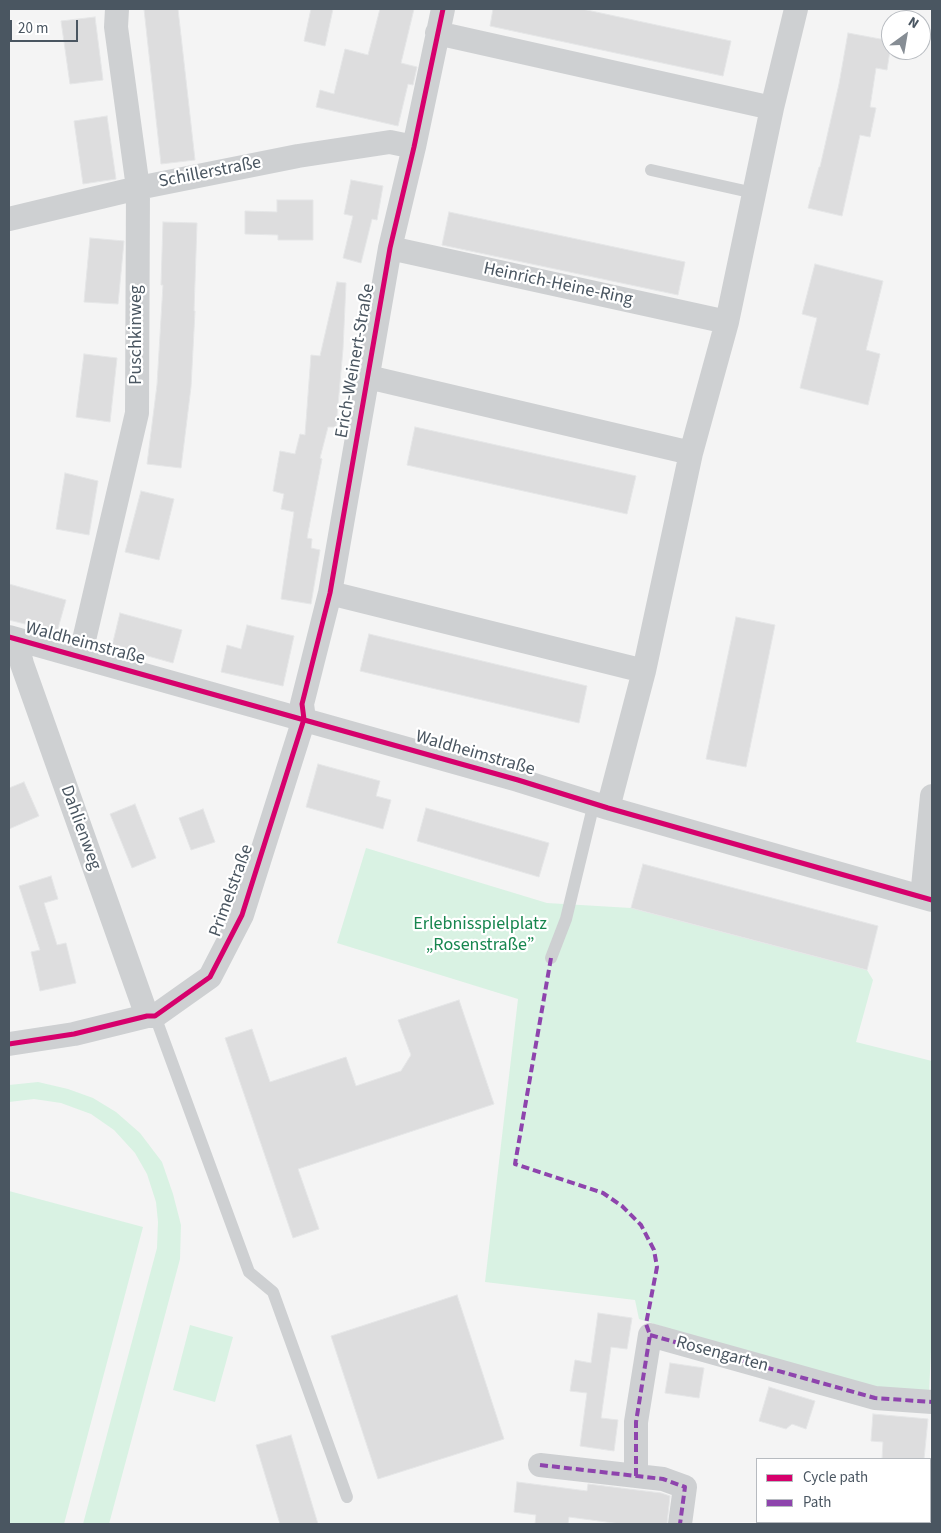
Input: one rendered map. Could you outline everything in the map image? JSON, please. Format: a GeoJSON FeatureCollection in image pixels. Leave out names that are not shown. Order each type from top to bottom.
{"type":"FeatureCollection","features":[{"type":"Feature","properties":{"kind":"street","name":"Puschkinweg"},"geometry":{"type":"LineString","coordinates":[[80,657],[137,413],[138,188],[116,27],[117,9]]}},
{"type":"Feature","properties":{"kind":"street","name":"Erich-Weinert-Straße"},"geometry":{"type":"LineString","coordinates":[[304,719],[302,704],[330,592],[390,248],[414,147],[442,9]]}},
{"type":"Feature","properties":{"kind":"street"},"geometry":{"type":"LineString","coordinates":[[601,806],[644,671],[691,454],[726,322],[772,108],[796,9]]}},
{"type":"Feature","properties":{"kind":"street"},"geometry":{"type":"LineString","coordinates":[[437,33],[772,108]]}},
{"type":"Feature","properties":{"kind":"street","name":"Schillerstraße"},"geometry":{"type":"LineString","coordinates":[[9,219],[138,188],[307,154],[390,142],[414,147]]}},
{"type":"Feature","properties":{"kind":"street","name":"Heinrich-Heine-Ring"},"geometry":{"type":"LineString","coordinates":[[390,248],[726,322]]}},
{"type":"Feature","properties":{"kind":"street"},"geometry":{"type":"LineString","coordinates":[[368,377],[691,454]]}},
{"type":"Feature","properties":{"kind":"street"},"geometry":{"type":"LineString","coordinates":[[330,592],[644,671]]}},
{"type":"Feature","properties":{"kind":"street","name":"Waldheimstraße"},"geometry":{"type":"LineString","coordinates":[[13,638],[304,719],[518,780],[601,806],[927,898]]}},
{"type":"Feature","properties":{"kind":"street","name":"Dahlienweg"},"geometry":{"type":"LineString","coordinates":[[13,638],[151,1016]]}},
{"type":"Feature","properties":{"kind":"street","name":"Primelstraße"},"geometry":{"type":"LineString","coordinates":[[9,1044],[74,1034],[151,1016],[210,977],[242,915],[304,719]]}},
{"type":"Feature","properties":{"kind":"street"},"geometry":{"type":"LineString","coordinates":[[927,898],[932,796]]}},
{"type":"Feature","properties":{"kind":"street","name":"Rosengarten"},"geometry":{"type":"LineString","coordinates":[[636,1476],[636,1422],[650,1335],[875,1398],[932,1402]]}},
{"type":"Feature","properties":{"kind":"street"},"geometry":{"type":"LineString","coordinates":[[540,1465],[663,1479],[685,1487],[680,1524]]}},
{"type":"Feature","properties":{"kind":"lane"},"geometry":{"type":"LineString","coordinates":[[651,170],[754,193]]}},
{"type":"Feature","properties":{"kind":"lane"},"geometry":{"type":"LineString","coordinates":[[551,958],[566,919],[601,806]]}},
{"type":"Feature","properties":{"kind":"lane"},"geometry":{"type":"LineString","coordinates":[[151,1016],[248,1272],[273,1292],[347,1497]]}},
{"type":"Feature","properties":{"kind":"green space","name":"Erlebnisspielplatz „Rosenstraße”"},"geometry":{"type":"Polygon","coordinates":[[[366,848],[547,903],[631,908],[867,970],[873,980],[856,1042],[932,1061],[932,1329],[929,1393],[842,1384],[639,1319],[635,1300],[485,1282],[518,999],[337,943],[366,848]]]}},
{"type":"Feature","properties":{"kind":"green space"},"geometry":{"type":"Polygon","coordinates":[[[38,1082],[68,1089],[93,1098],[116,1112],[140,1133],[162,1162],[181,1225],[180,1259],[109,1524],[83,1524],[157,1248],[158,1222],[156,1202],[147,1174],[135,1153],[114,1130],[91,1114],[61,1103],[34,1099],[9,1102],[9,1085],[38,1082]]]}},
{"type":"Feature","properties":{"kind":"green space"},"geometry":{"type":"Polygon","coordinates":[[[9,1191],[143,1227],[64,1524],[9,1524],[9,1191]]]}},
{"type":"Feature","properties":{"kind":"green space"},"geometry":{"type":"Polygon","coordinates":[[[190,1325],[233,1337],[215,1402],[173,1390],[190,1325]]]}},
{"type":"Feature","properties":{"kind":"building"},"geometry":{"type":"Polygon","coordinates":[[[144,9],[178,9],[195,160],[161,164],[144,9]]]}},
{"type":"Feature","properties":{"kind":"building"},"geometry":{"type":"Polygon","coordinates":[[[311,9],[333,9],[325,46],[304,41],[311,9]]]}},
{"type":"Feature","properties":{"kind":"building"},"geometry":{"type":"Polygon","coordinates":[[[380,9],[414,9],[401,63],[417,67],[413,85],[408,84],[398,126],[316,107],[320,90],[334,94],[345,49],[368,55],[380,9]]]}},
{"type":"Feature","properties":{"kind":"building"},"geometry":{"type":"Polygon","coordinates":[[[493,9],[582,9],[731,41],[723,76],[490,26],[493,9]]]}},
{"type":"Feature","properties":{"kind":"building"},"geometry":{"type":"Polygon","coordinates":[[[95,17],[103,80],[70,84],[61,21],[95,17]]]}},
{"type":"Feature","properties":{"kind":"building"},"geometry":{"type":"Polygon","coordinates":[[[848,33],[881,39],[881,60],[889,60],[887,70],[876,68],[870,107],[876,108],[870,137],[860,135],[842,216],[808,208],[820,167],[839,84],[848,33]]]}},
{"type":"Feature","properties":{"kind":"building"},"geometry":{"type":"Polygon","coordinates":[[[107,116],[116,179],[83,184],[74,121],[107,116]]]}},
{"type":"Feature","properties":{"kind":"building"},"geometry":{"type":"Polygon","coordinates":[[[351,180],[383,186],[377,220],[372,219],[361,263],[343,258],[353,216],[344,214],[351,180]]]}},
{"type":"Feature","properties":{"kind":"building"},"geometry":{"type":"Polygon","coordinates":[[[277,200],[313,200],[313,240],[278,240],[278,235],[245,234],[245,211],[277,212],[277,200]]]}},
{"type":"Feature","properties":{"kind":"building"},"geometry":{"type":"Polygon","coordinates":[[[449,212],[685,262],[678,295],[442,245],[449,212]]]}},
{"type":"Feature","properties":{"kind":"building"},"geometry":{"type":"Polygon","coordinates":[[[163,222],[197,223],[191,387],[181,468],[147,464],[157,385],[163,285],[161,285],[163,222]]]}},
{"type":"Feature","properties":{"kind":"building"},"geometry":{"type":"Polygon","coordinates":[[[90,238],[124,241],[118,304],[84,302],[90,238]]]}},
{"type":"Feature","properties":{"kind":"building"},"geometry":{"type":"Polygon","coordinates":[[[815,264],[883,281],[866,350],[880,354],[868,405],[800,388],[817,318],[802,314],[815,264]]]}},
{"type":"Feature","properties":{"kind":"building"},"geometry":{"type":"Polygon","coordinates":[[[337,282],[346,283],[343,349],[336,427],[328,427],[320,458],[322,459],[307,538],[312,539],[311,548],[320,550],[311,604],[281,599],[294,512],[281,509],[284,494],[273,491],[280,451],[295,454],[300,434],[305,435],[311,355],[320,356],[337,282]]]}},
{"type":"Feature","properties":{"kind":"building"},"geometry":{"type":"Polygon","coordinates":[[[84,354],[117,358],[110,422],[76,417],[84,354]]]}},
{"type":"Feature","properties":{"kind":"building"},"geometry":{"type":"Polygon","coordinates":[[[415,427],[636,476],[627,514],[407,465],[415,427]]]}},
{"type":"Feature","properties":{"kind":"building"},"geometry":{"type":"Polygon","coordinates":[[[65,473],[98,481],[89,535],[56,529],[65,473]]]}},
{"type":"Feature","properties":{"kind":"building"},"geometry":{"type":"Polygon","coordinates":[[[141,491],[174,499],[159,560],[125,552],[141,491]]]}},
{"type":"Feature","properties":{"kind":"building"},"geometry":{"type":"Polygon","coordinates":[[[9,584],[66,600],[57,632],[9,620],[9,584]]]}},
{"type":"Feature","properties":{"kind":"building"},"geometry":{"type":"Polygon","coordinates":[[[120,613],[182,630],[173,663],[112,646],[120,613]]]}},
{"type":"Feature","properties":{"kind":"building"},"geometry":{"type":"Polygon","coordinates":[[[736,617],[775,625],[746,767],[706,759],[736,617]]]}},
{"type":"Feature","properties":{"kind":"building"},"geometry":{"type":"Polygon","coordinates":[[[247,625],[294,636],[283,686],[221,672],[227,645],[241,649],[247,625]]]}},
{"type":"Feature","properties":{"kind":"building"},"geometry":{"type":"Polygon","coordinates":[[[369,634],[587,686],[579,723],[360,671],[369,634]]]}},
{"type":"Feature","properties":{"kind":"building"},"geometry":{"type":"Polygon","coordinates":[[[318,764],[380,781],[376,796],[391,800],[383,829],[306,807],[318,764]]]}},
{"type":"Feature","properties":{"kind":"building"},"geometry":{"type":"Polygon","coordinates":[[[24,782],[39,816],[9,829],[9,788],[24,782]]]}},
{"type":"Feature","properties":{"kind":"building"},"geometry":{"type":"Polygon","coordinates":[[[135,804],[156,858],[132,868],[110,814],[135,804]]]}},
{"type":"Feature","properties":{"kind":"building"},"geometry":{"type":"Polygon","coordinates":[[[426,808],[549,843],[539,877],[417,841],[426,808]]]}},
{"type":"Feature","properties":{"kind":"building"},"geometry":{"type":"Polygon","coordinates":[[[203,809],[215,842],[191,850],[179,818],[203,809]]]}},
{"type":"Feature","properties":{"kind":"building"},"geometry":{"type":"Polygon","coordinates":[[[643,864],[878,926],[867,970],[631,908],[643,864]]]}},
{"type":"Feature","properties":{"kind":"building"},"geometry":{"type":"Polygon","coordinates":[[[51,876],[58,899],[44,903],[57,945],[66,943],[76,983],[40,991],[31,952],[40,950],[19,886],[51,876]]]}},
{"type":"Feature","properties":{"kind":"building"},"geometry":{"type":"Polygon","coordinates":[[[459,1000],[494,1104],[298,1169],[319,1229],[293,1238],[225,1038],[252,1029],[270,1082],[346,1057],[356,1086],[401,1071],[411,1055],[398,1020],[459,1000]]]}},
{"type":"Feature","properties":{"kind":"building"},"geometry":{"type":"Polygon","coordinates":[[[457,1295],[504,1439],[378,1479],[331,1336],[457,1295]]]}},
{"type":"Feature","properties":{"kind":"building"},"geometry":{"type":"Polygon","coordinates":[[[598,1313],[632,1318],[627,1349],[611,1347],[601,1418],[618,1420],[614,1451],[580,1446],[587,1393],[570,1391],[575,1360],[591,1363],[598,1313]]]}},
{"type":"Feature","properties":{"kind":"building"},"geometry":{"type":"Polygon","coordinates":[[[670,1363],[704,1368],[699,1398],[665,1393],[670,1363]]]}},
{"type":"Feature","properties":{"kind":"building"},"geometry":{"type":"Polygon","coordinates":[[[769,1387],[815,1401],[806,1429],[792,1424],[786,1429],[759,1421],[769,1387]]]}},
{"type":"Feature","properties":{"kind":"building"},"geometry":{"type":"Polygon","coordinates":[[[873,1414],[928,1419],[924,1458],[882,1458],[883,1442],[871,1441],[873,1414]]]}},
{"type":"Feature","properties":{"kind":"building"},"geometry":{"type":"Polygon","coordinates":[[[291,1435],[318,1524],[280,1524],[256,1445],[291,1435]]]}},
{"type":"Feature","properties":{"kind":"building"},"geometry":{"type":"Polygon","coordinates":[[[517,1482],[587,1491],[588,1484],[661,1493],[670,1496],[667,1524],[621,1524],[569,1517],[568,1524],[535,1524],[536,1515],[514,1512],[517,1482]]]}},
{"type":"Feature","properties":{"kind":"marked path"},"geometry":{"type":"LineString","coordinates":[[551,958],[515,1164],[603,1193],[622,1206],[641,1225],[654,1250],[657,1267],[646,1324],[650,1335]]}},
{"type":"Feature","properties":{"kind":"marked path"},"geometry":{"type":"LineString","coordinates":[[650,1335],[875,1398],[932,1402]]}},
{"type":"Feature","properties":{"kind":"marked path"},"geometry":{"type":"LineString","coordinates":[[636,1476],[636,1422],[650,1335]]}},
{"type":"Feature","properties":{"kind":"marked path"},"geometry":{"type":"LineString","coordinates":[[540,1465],[663,1479],[685,1487],[680,1524]]}},
{"type":"Feature","properties":{"kind":"cycle path"},"geometry":{"type":"LineString","coordinates":[[9,1044],[74,1034],[147,1016],[155,1016],[210,977],[242,915],[304,719],[302,704],[330,593],[390,248],[414,147],[443,9]]}},
{"type":"Feature","properties":{"kind":"cycle path"},"geometry":{"type":"LineString","coordinates":[[9,637],[518,780],[608,808],[932,900]]}}]}
